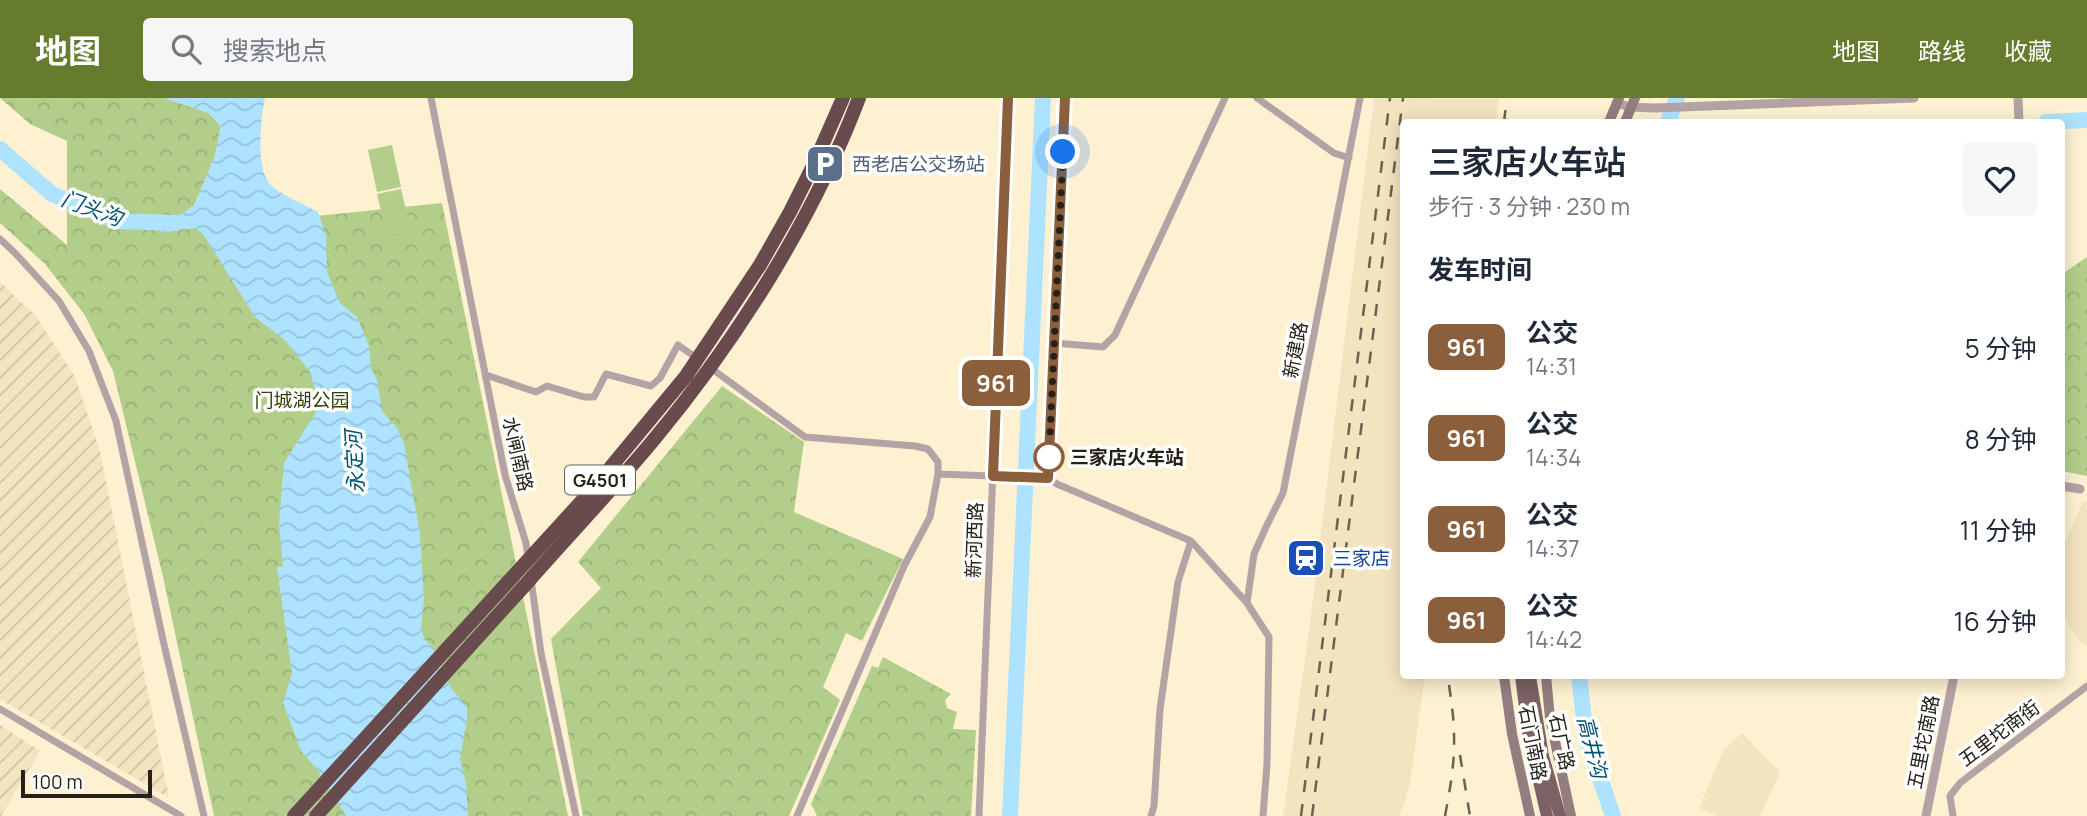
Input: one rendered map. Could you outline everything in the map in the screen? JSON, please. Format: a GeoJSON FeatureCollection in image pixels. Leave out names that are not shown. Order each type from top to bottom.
{"type":"FeatureCollection","features":[{"type":"Feature","properties":{"kind":"highway","name":"G4501"},"geometry":{"type":"LineString","coordinates":[[294,816],[590,491],[686,376],[760,265],[790,212],[843,98]]}},
{"type":"Feature","properties":{"kind":"highway","name":"G4501"},"geometry":{"type":"LineString","coordinates":[[316,816],[601,500],[698,384],[743,320],[803,219],[859,98]]}},
{"type":"Feature","properties":{"kind":"main road"},"geometry":{"type":"LineString","coordinates":[[1610,119],[1618,100]]}},
{"type":"Feature","properties":{"kind":"main road","name":"石门南路"},"geometry":{"type":"LineString","coordinates":[[1504,679],[1511,734],[1530,814]]}},
{"type":"Feature","properties":{"kind":"main road","name":"石广路"},"geometry":{"type":"LineString","coordinates":[[1521,679],[1529,738],[1547,816]]}},
{"type":"Feature","properties":{"kind":"main road","name":"石广路"},"geometry":{"type":"LineString","coordinates":[[1530,679],[1543,756],[1560,816]]}},
{"type":"Feature","properties":{"kind":"main road","name":"石门南路"},"geometry":{"type":"LineString","coordinates":[[1546,679],[1550,718],[1572,816]]}},
{"type":"Feature","properties":{"kind":"street","name":"水闸南路"},"geometry":{"type":"LineString","coordinates":[[432,98],[505,475],[526,543],[541,653],[576,816]]}},
{"type":"Feature","properties":{"kind":"street","name":"新河西路"},"geometry":{"type":"LineString","coordinates":[[979,816],[1008,98]]}},
{"type":"Feature","properties":{"kind":"street"},"geometry":{"type":"LineString","coordinates":[[1048,478],[1065,98]]}},
{"type":"Feature","properties":{"kind":"street"},"geometry":{"type":"LineString","coordinates":[[1054,343],[1103,347],[1115,335],[1225,98]]}},
{"type":"Feature","properties":{"kind":"street"},"geometry":{"type":"LineString","coordinates":[[1257,98],[1334,153],[1349,158]]}},
{"type":"Feature","properties":{"kind":"street","name":"新建路"},"geometry":{"type":"LineString","coordinates":[[1247,603],[1254,554],[1283,493],[1360,98]]}},
{"type":"Feature","properties":{"kind":"street"},"geometry":{"type":"LineString","coordinates":[[1618,100],[1655,108],[1914,98]]}},
{"type":"Feature","properties":{"kind":"street"},"geometry":{"type":"LineString","coordinates":[[2018,98],[2019,119]]}},
{"type":"Feature","properties":{"kind":"street"},"geometry":{"type":"LineString","coordinates":[[0,239],[59,301],[89,351],[116,421],[204,816]]}},
{"type":"Feature","properties":{"kind":"street"},"geometry":{"type":"LineString","coordinates":[[486,375],[536,392],[547,386],[584,397],[594,397],[606,374],[651,386],[660,378],[678,345],[805,438],[928,449],[938,462],[930,517],[904,566],[797,816]]}},
{"type":"Feature","properties":{"kind":"street"},"geometry":{"type":"LineString","coordinates":[[937,474],[1048,478],[1191,541],[1247,603],[1269,637],[1267,764],[1263,816]]}},
{"type":"Feature","properties":{"kind":"street"},"geometry":{"type":"LineString","coordinates":[[2065,486],[2080,489]]}},
{"type":"Feature","properties":{"kind":"street"},"geometry":{"type":"LineString","coordinates":[[1151,816],[1154,806],[1160,709],[1178,582],[1191,541]]}},
{"type":"Feature","properties":{"kind":"street","name":"五里坨南路"},"geometry":{"type":"LineString","coordinates":[[1926,816],[1953,679]]}},
{"type":"Feature","properties":{"kind":"street","name":"五里坨南街"},"geometry":{"type":"LineString","coordinates":[[1953,816],[1950,796],[1960,783],[2087,686]]}},
{"type":"Feature","properties":{"kind":"street"},"geometry":{"type":"LineString","coordinates":[[0,709],[181,816]]}},
{"type":"Feature","properties":{"kind":"street"},"geometry":{"type":"LineString","coordinates":[[1530,814],[1541,816]]}},
{"type":"Feature","properties":{"kind":"shaded area"},"geometry":{"type":"Polygon","coordinates":[[[1374,98],[1499,99],[1496,119],[1400,119],[1400,679],[1425,679],[1410,783],[1400,816],[1283,816],[1309,631],[1374,98]]]}},
{"type":"Feature","properties":{"kind":"shaded area"},"geometry":{"type":"Polygon","coordinates":[[[0,282],[36,316],[75,377],[100,451],[169,798],[0,699],[0,282]]]}},
{"type":"Feature","properties":{"kind":"shaded area"},"geometry":{"type":"Polygon","coordinates":[[[2083,501],[2087,502],[2087,646],[2078,640],[2065,617],[2065,543],[2083,501]]]}},
{"type":"Feature","properties":{"kind":"shaded area"},"geometry":{"type":"Polygon","coordinates":[[[0,725],[40,751],[1,816],[0,816],[0,725]]]}},
{"type":"Feature","properties":{"kind":"shaded area"},"geometry":{"type":"Polygon","coordinates":[[[1742,733],[1780,772],[1760,816],[1717,816],[1699,808],[1723,751],[1742,733]]]}},
{"type":"Feature","properties":{"kind":"green space","name":"门城湖公园"},"geometry":{"type":"Polygon","coordinates":[[[0,98],[165,98],[209,113],[221,126],[215,156],[194,206],[178,216],[163,217],[212,227],[442,203],[568,816],[214,816],[163,577],[113,371],[84,314],[45,264],[0,223],[0,189],[67,245],[67,141],[30,124],[0,98]]]}},
{"type":"Feature","properties":{"kind":"green space"},"geometry":{"type":"Polygon","coordinates":[[[392,145],[401,187],[377,192],[368,150],[392,145]]]}},
{"type":"Feature","properties":{"kind":"green space"},"geometry":{"type":"Polygon","coordinates":[[[401,189],[411,231],[387,236],[377,194],[401,189]]]}},
{"type":"Feature","properties":{"kind":"green space"},"geometry":{"type":"Polygon","coordinates":[[[2087,257],[2087,476],[2065,472],[2065,272],[2087,257]]]}},
{"type":"Feature","properties":{"kind":"green space"},"geometry":{"type":"Polygon","coordinates":[[[722,386],[804,442],[794,512],[903,559],[862,641],[846,633],[823,687],[840,700],[789,816],[583,816],[551,639],[601,588],[578,562],[722,386]]]}},
{"type":"Feature","properties":{"kind":"green space"},"geometry":{"type":"Polygon","coordinates":[[[883,657],[951,694],[945,700],[947,708],[957,712],[953,729],[976,730],[971,816],[817,816],[811,804],[872,666],[878,668],[883,657]]]}},
{"type":"Feature","properties":{"kind":"water","name":"永定河"},"geometry":{"type":"Polygon","coordinates":[[[165,98],[265,98],[260,142],[265,177],[280,192],[318,212],[326,236],[327,272],[340,303],[357,317],[369,346],[371,369],[377,379],[382,411],[397,428],[404,444],[420,534],[424,599],[421,629],[425,640],[433,647],[451,688],[467,707],[460,759],[466,783],[468,816],[346,816],[317,769],[301,751],[283,703],[292,673],[277,567],[283,567],[279,523],[284,463],[316,412],[317,397],[310,372],[285,340],[255,317],[203,234],[195,228],[160,233],[158,217],[178,216],[194,206],[215,156],[221,126],[209,113],[165,98]]]}},
{"type":"Feature","properties":{"kind":"waterway"},"geometry":{"type":"LineString","coordinates":[[1010,816],[1043,98]]}},
{"type":"Feature","properties":{"kind":"waterway","name":"高井沟"},"geometry":{"type":"LineString","coordinates":[[1669,119],[1677,98]]}},
{"type":"Feature","properties":{"kind":"waterway"},"geometry":{"type":"LineString","coordinates":[[2065,121],[2087,120]]}},
{"type":"Feature","properties":{"kind":"waterway","name":"门头沟"},"geometry":{"type":"LineString","coordinates":[[0,149],[52,194],[116,221],[176,223]]}},
{"type":"Feature","properties":{"kind":"waterway","name":"高井沟"},"geometry":{"type":"LineString","coordinates":[[1579,679],[1586,737],[1613,816]]}},
{"type":"Feature","properties":{"kind":"railway"},"geometry":{"type":"LineString","coordinates":[[1301,816],[1390,98]]}},
{"type":"Feature","properties":{"kind":"railway"},"geometry":{"type":"LineString","coordinates":[[1400,119],[1403,98]]}},
{"type":"Feature","properties":{"kind":"railway"},"geometry":{"type":"LineString","coordinates":[[1504,119],[1507,98]]}},
{"type":"Feature","properties":{"kind":"railway"},"geometry":{"type":"LineString","coordinates":[[1312,816],[1400,122]]}},
{"type":"Feature","properties":{"kind":"railway"},"geometry":{"type":"LineString","coordinates":[[1445,816],[1454,745],[1448,679]]}},
{"type":"Feature","properties":{"kind":"railway"},"geometry":{"type":"LineString","coordinates":[[1460,755],[1470,816]]}},
{"type":"Feature","properties":{"kind":"bus line","name":"961"},"geometry":{"type":"LineString","coordinates":[[1008,98],[993,476],[1048,478],[1065,98]]}},
{"type":"Feature","properties":{"kind":"place","name":"西老店公交场站"},"geometry":{"type":"Point","coordinates":[825,164]}},
{"type":"Feature","properties":{"kind":"place","name":"三家店火车站"},"geometry":{"type":"Point","coordinates":[1049,457]}},
{"type":"Feature","properties":{"kind":"place","name":"三家店"},"geometry":{"type":"Point","coordinates":[1306,558]}},
{"type":"Feature","properties":{"kind":"route"},"geometry":{"type":"LineString","coordinates":[[1049,457],[1063,152]]}}]}
